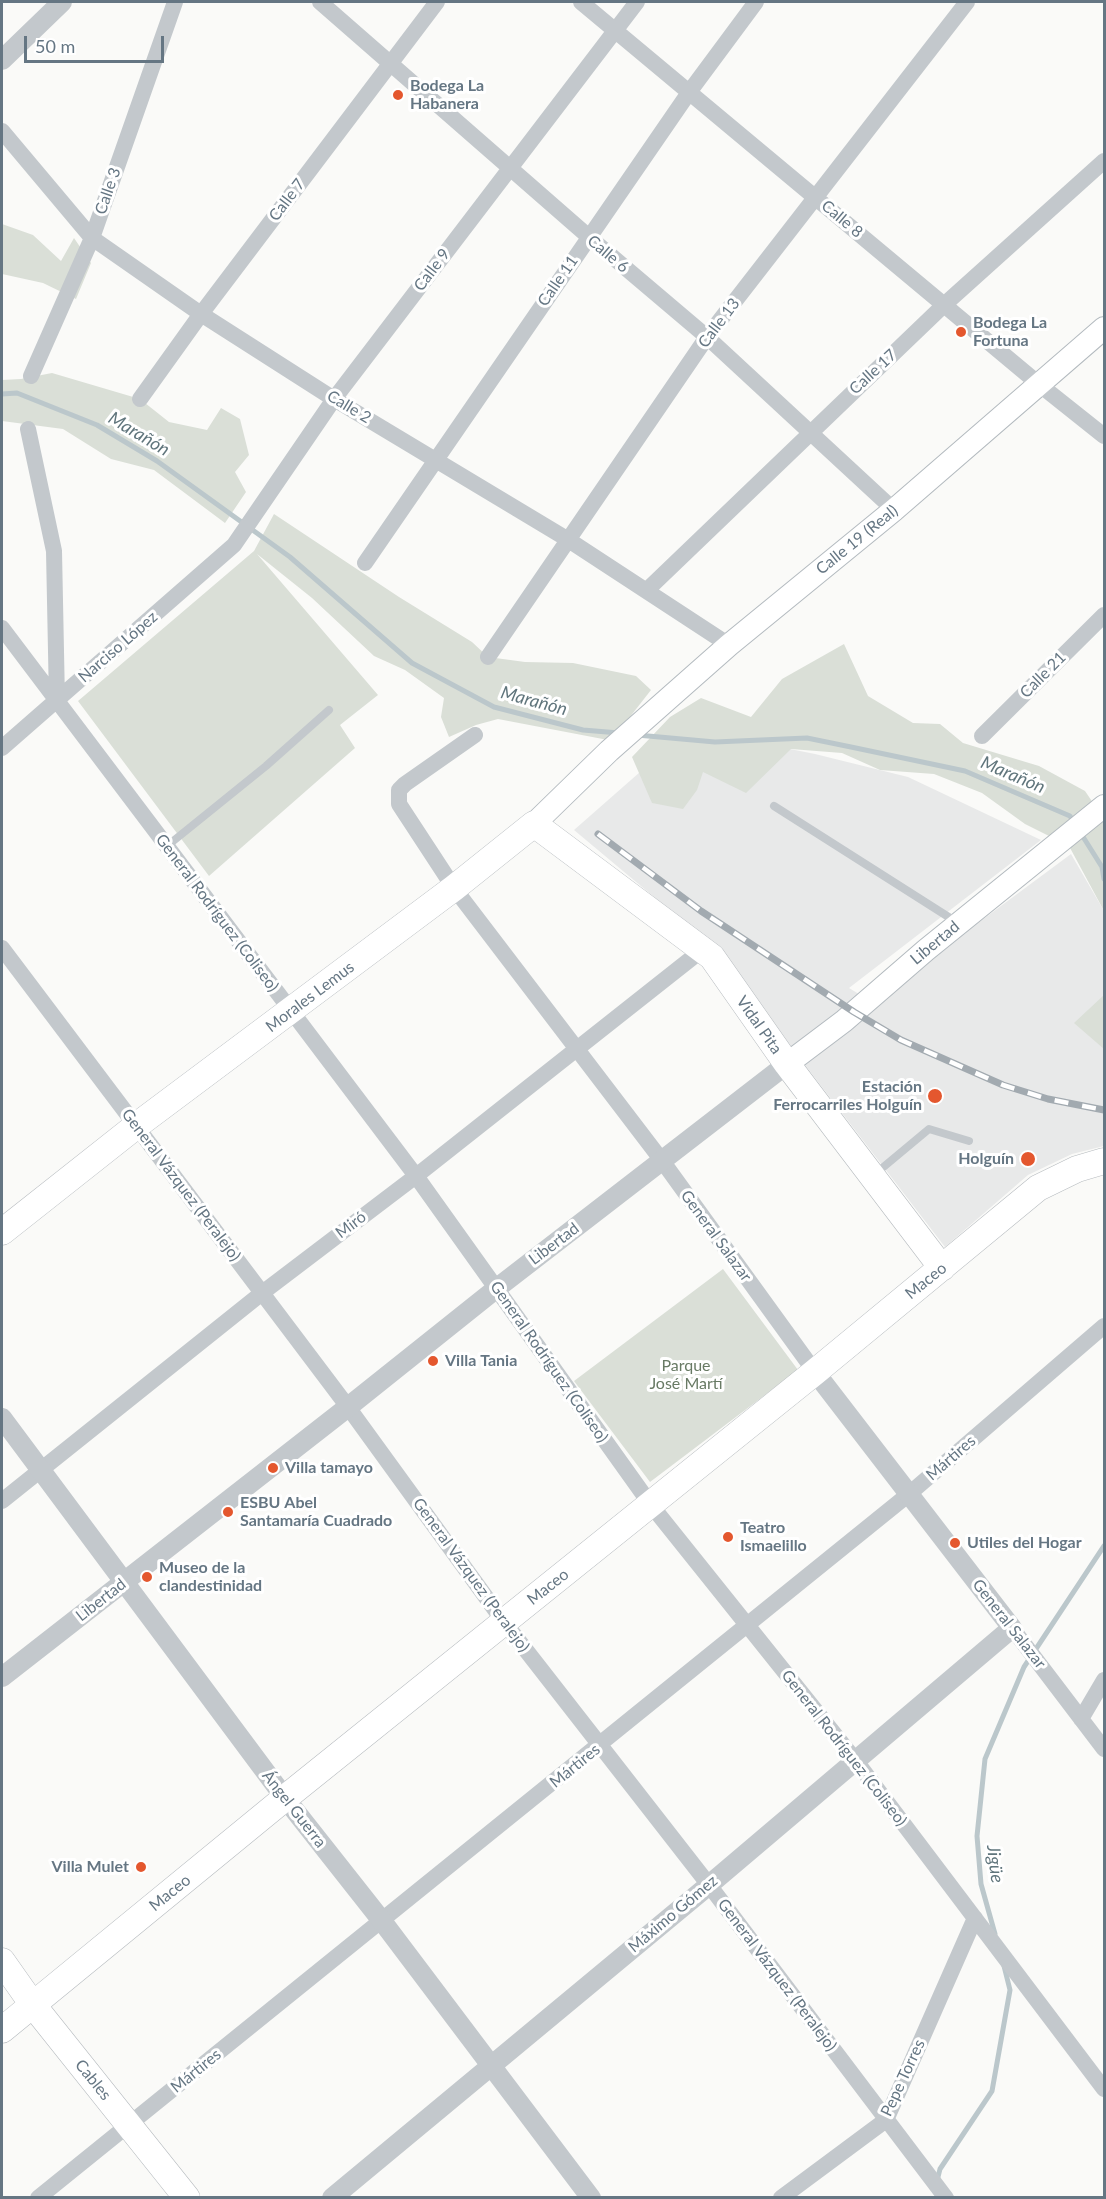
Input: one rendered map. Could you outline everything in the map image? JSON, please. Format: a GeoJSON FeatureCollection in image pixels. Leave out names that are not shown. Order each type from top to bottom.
{"type":"FeatureCollection","features":[{"type":"Feature","properties":{"kind":"main road","name":"Calle 19 (Real)"},"geometry":{"type":"LineString","coordinates":[[609,752],[729,645],[894,510],[1104,328]]}},
{"type":"Feature","properties":{"kind":"main road","name":"Morales Lemus"},"geometry":{"type":"LineString","coordinates":[[2,1232],[136,1126],[454,888],[534,824],[609,752]]}},
{"type":"Feature","properties":{"kind":"main road","name":"Libertad"},"geometry":{"type":"LineString","coordinates":[[788,1064],[1104,807]]}},
{"type":"Feature","properties":{"kind":"main road","name":"Vidal Pita"},"geometry":{"type":"LineString","coordinates":[[534,824],[712,957],[788,1064],[942,1268]]}},
{"type":"Feature","properties":{"kind":"main road","name":"Maceo"},"geometry":{"type":"LineString","coordinates":[[2,2030],[285,1798],[815,1372],[1038,1188],[1077,1169],[1104,1161]]}},
{"type":"Feature","properties":{"kind":"main road","name":"Cables"},"geometry":{"type":"LineString","coordinates":[[2,1961],[33,2005],[187,2198]]}},
{"type":"Feature","properties":{"kind":"street"},"geometry":{"type":"LineString","coordinates":[[2,60],[62,2]]}},
{"type":"Feature","properties":{"kind":"street","name":"Calle 3"},"geometry":{"type":"LineString","coordinates":[[31,376],[92,238],[175,2]]}},
{"type":"Feature","properties":{"kind":"street","name":"Calle 6"},"geometry":{"type":"LineString","coordinates":[[320,2],[707,338],[894,510]]}},
{"type":"Feature","properties":{"kind":"street","name":"Calle 7"},"geometry":{"type":"LineString","coordinates":[[140,399],[201,314],[436,2]]}},
{"type":"Feature","properties":{"kind":"street","name":"Calle 8"},"geometry":{"type":"LineString","coordinates":[[581,2],[1104,436]]}},
{"type":"Feature","properties":{"kind":"street","name":"Calle 9"},"geometry":{"type":"LineString","coordinates":[[234,545],[334,399],[637,2]]}},
{"type":"Feature","properties":{"kind":"street","name":"Calle 11"},"geometry":{"type":"LineString","coordinates":[[365,563],[690,91],[756,2]]}},
{"type":"Feature","properties":{"kind":"street","name":"Calle 13"},"geometry":{"type":"LineString","coordinates":[[488,657],[707,338],[967,2]]}},
{"type":"Feature","properties":{"kind":"street","name":"Calle 2"},"geometry":{"type":"LineString","coordinates":[[2,131],[92,238],[201,314],[334,399],[567,539],[729,645]]}},
{"type":"Feature","properties":{"kind":"street","name":"Calle 17"},"geometry":{"type":"LineString","coordinates":[[647,590],[945,304],[1104,161]]}},
{"type":"Feature","properties":{"kind":"street"},"geometry":{"type":"LineString","coordinates":[[28,429],[54,551],[57,701]]}},
{"type":"Feature","properties":{"kind":"street","name":"Narciso López"},"geometry":{"type":"LineString","coordinates":[[2,748],[234,545]]}},
{"type":"Feature","properties":{"kind":"street","name":"Calle 21"},"geometry":{"type":"LineString","coordinates":[[982,736],[1104,615]]}},
{"type":"Feature","properties":{"kind":"street","name":"General Rodríguez (Coliseo)"},"geometry":{"type":"LineString","coordinates":[[2,628],[416,1176],[651,1505],[856,1761],[1104,2089]]}},
{"type":"Feature","properties":{"kind":"street","name":"General Salazar"},"geometry":{"type":"LineString","coordinates":[[475,735],[405,784],[399,790],[399,804],[454,888],[663,1162],[815,1372],[1104,1749]]}},
{"type":"Feature","properties":{"kind":"street","name":"General Vázquez (Peralejo)"},"geometry":{"type":"LineString","coordinates":[[2,948],[348,1407],[504,1622],[709,1885],[944,2195]]}},
{"type":"Feature","properties":{"kind":"street","name":"Miró"},"geometry":{"type":"LineString","coordinates":[[2,1501],[262,1293],[416,1176],[702,950]]}},
{"type":"Feature","properties":{"kind":"street","name":"Libertad"},"geometry":{"type":"LineString","coordinates":[[2,1677],[497,1288],[788,1064]]}},
{"type":"Feature","properties":{"kind":"street","name":"Mártires"},"geometry":{"type":"LineString","coordinates":[[38,2198],[909,1494],[1104,1326]]}},
{"type":"Feature","properties":{"kind":"street","name":"Ángel Guerra"},"geometry":{"type":"LineString","coordinates":[[2,1418],[285,1798],[382,1921],[591,2198]]}},
{"type":"Feature","properties":{"kind":"street","name":"Máximo Gómez"},"geometry":{"type":"LineString","coordinates":[[333,2198],[709,1885],[1012,1628]]}},
{"type":"Feature","properties":{"kind":"street"},"geometry":{"type":"LineString","coordinates":[[1081,1719],[1104,1680]]}},
{"type":"Feature","properties":{"kind":"street","name":"Pepe Torres"},"geometry":{"type":"LineString","coordinates":[[781,2198],[886,2120],[978,1922]]}},
{"type":"Feature","properties":{"kind":"lane"},"geometry":{"type":"LineString","coordinates":[[167,846],[266,766],[329,710]]}},
{"type":"Feature","properties":{"kind":"lane"},"geometry":{"type":"LineString","coordinates":[[774,806],[959,923]]}},
{"type":"Feature","properties":{"kind":"lane"},"geometry":{"type":"LineString","coordinates":[[872,1176],[929,1129],[969,1141]]}},
{"type":"Feature","properties":{"kind":"shaded area"},"geometry":{"type":"Polygon","coordinates":[[[790,749],[908,777],[1041,840],[849,988],[877,1005],[947,946],[1071,854],[1104,911],[1104,1146],[1072,1154],[1028,1175],[945,1247],[715,948],[574,830],[648,765],[790,749]]]}},
{"type":"Feature","properties":{"kind":"green space"},"geometry":{"type":"Polygon","coordinates":[[[2,224],[33,235],[61,261],[74,238],[91,263],[76,299],[43,283],[2,274],[2,224]]]}},
{"type":"Feature","properties":{"kind":"green space"},"geometry":{"type":"Polygon","coordinates":[[[52,373],[140,399],[169,422],[207,430],[221,408],[240,419],[249,455],[235,472],[246,492],[225,523],[154,470],[111,459],[63,429],[2,421],[2,380],[52,373]]]}},
{"type":"Feature","properties":{"kind":"green space"},"geometry":{"type":"Polygon","coordinates":[[[274,514],[399,597],[472,642],[488,657],[525,662],[573,663],[636,676],[651,690],[626,722],[608,740],[498,719],[476,725],[449,737],[441,717],[444,698],[405,670],[374,656],[312,598],[257,554],[378,695],[340,725],[355,748],[209,876],[78,701],[254,551],[274,514]]]}},
{"type":"Feature","properties":{"kind":"green space"},"geometry":{"type":"Polygon","coordinates":[[[844,644],[868,696],[913,723],[940,724],[963,743],[1039,766],[1085,791],[1104,819],[1104,911],[1069,846],[1025,824],[982,793],[934,774],[880,770],[842,753],[791,749],[746,793],[703,772],[697,790],[683,809],[652,803],[632,757],[670,717],[701,698],[751,717],[782,679],[844,644]]]}},
{"type":"Feature","properties":{"kind":"green space"},"geometry":{"type":"Polygon","coordinates":[[[1104,995],[1104,1049],[1074,1023],[1104,995]]]}},
{"type":"Feature","properties":{"kind":"green space","name":"Parque José Martí"},"geometry":{"type":"Polygon","coordinates":[[[723,1269],[798,1370],[650,1482],[574,1381],[723,1269]]]}},
{"type":"Feature","properties":{"kind":"waterway","name":"Marañón"},"geometry":{"type":"LineString","coordinates":[[2,394],[17,393],[97,425],[157,461],[290,557],[412,663],[494,707],[583,730],[619,733]]}},
{"type":"Feature","properties":{"kind":"waterway","name":"Marañón"},"geometry":{"type":"LineString","coordinates":[[637,735],[715,742],[807,738],[965,771],[1070,816],[1075,824]]}},
{"type":"Feature","properties":{"kind":"waterway","name":"Marañón"},"geometry":{"type":"LineString","coordinates":[[1080,832],[1102,867],[1104,879]]}},
{"type":"Feature","properties":{"kind":"waterway","name":"Jigüe"},"geometry":{"type":"LineString","coordinates":[[995,1934],[981,1884],[977,1836],[985,1759],[1024,1667],[1104,1546]]}},
{"type":"Feature","properties":{"kind":"waterway","name":"Jigüe"},"geometry":{"type":"LineString","coordinates":[[937,2181],[940,2169],[992,2091],[1010,1990],[1004,1966]]}},
{"type":"Feature","properties":{"kind":"railway"},"geometry":{"type":"LineString","coordinates":[[598,834],[701,911],[854,1012],[901,1040],[1003,1085],[1048,1099],[1104,1110]]}},
{"type":"Feature","properties":{"kind":"place","name":"Bodega La Habanera"},"geometry":{"type":"Point","coordinates":[398,95]}},
{"type":"Feature","properties":{"kind":"place","name":"Bodega La Fortuna"},"geometry":{"type":"Point","coordinates":[961,332]}},
{"type":"Feature","properties":{"kind":"place","name":"Estación Ferrocarriles Holguín"},"geometry":{"type":"Point","coordinates":[935,1096]}},
{"type":"Feature","properties":{"kind":"place","name":"Holguín"},"geometry":{"type":"Point","coordinates":[1028,1159]}},
{"type":"Feature","properties":{"kind":"place","name":"Villa Tania"},"geometry":{"type":"Point","coordinates":[433,1361]}},
{"type":"Feature","properties":{"kind":"place","name":"Villa tamayo"},"geometry":{"type":"Point","coordinates":[273,1468]}},
{"type":"Feature","properties":{"kind":"place","name":"ESBU Abel Santamaría Cuadrado"},"geometry":{"type":"Point","coordinates":[228,1512]}},
{"type":"Feature","properties":{"kind":"place","name":"Teatro Ismaelillo"},"geometry":{"type":"Point","coordinates":[728,1537]}},
{"type":"Feature","properties":{"kind":"place","name":"Utiles del Hogar"},"geometry":{"type":"Point","coordinates":[955,1543]}},
{"type":"Feature","properties":{"kind":"place","name":"Museo de la clandestinidad"},"geometry":{"type":"Point","coordinates":[147,1577]}},
{"type":"Feature","properties":{"kind":"place","name":"Villa Mulet"},"geometry":{"type":"Point","coordinates":[141,1867]}}]}
